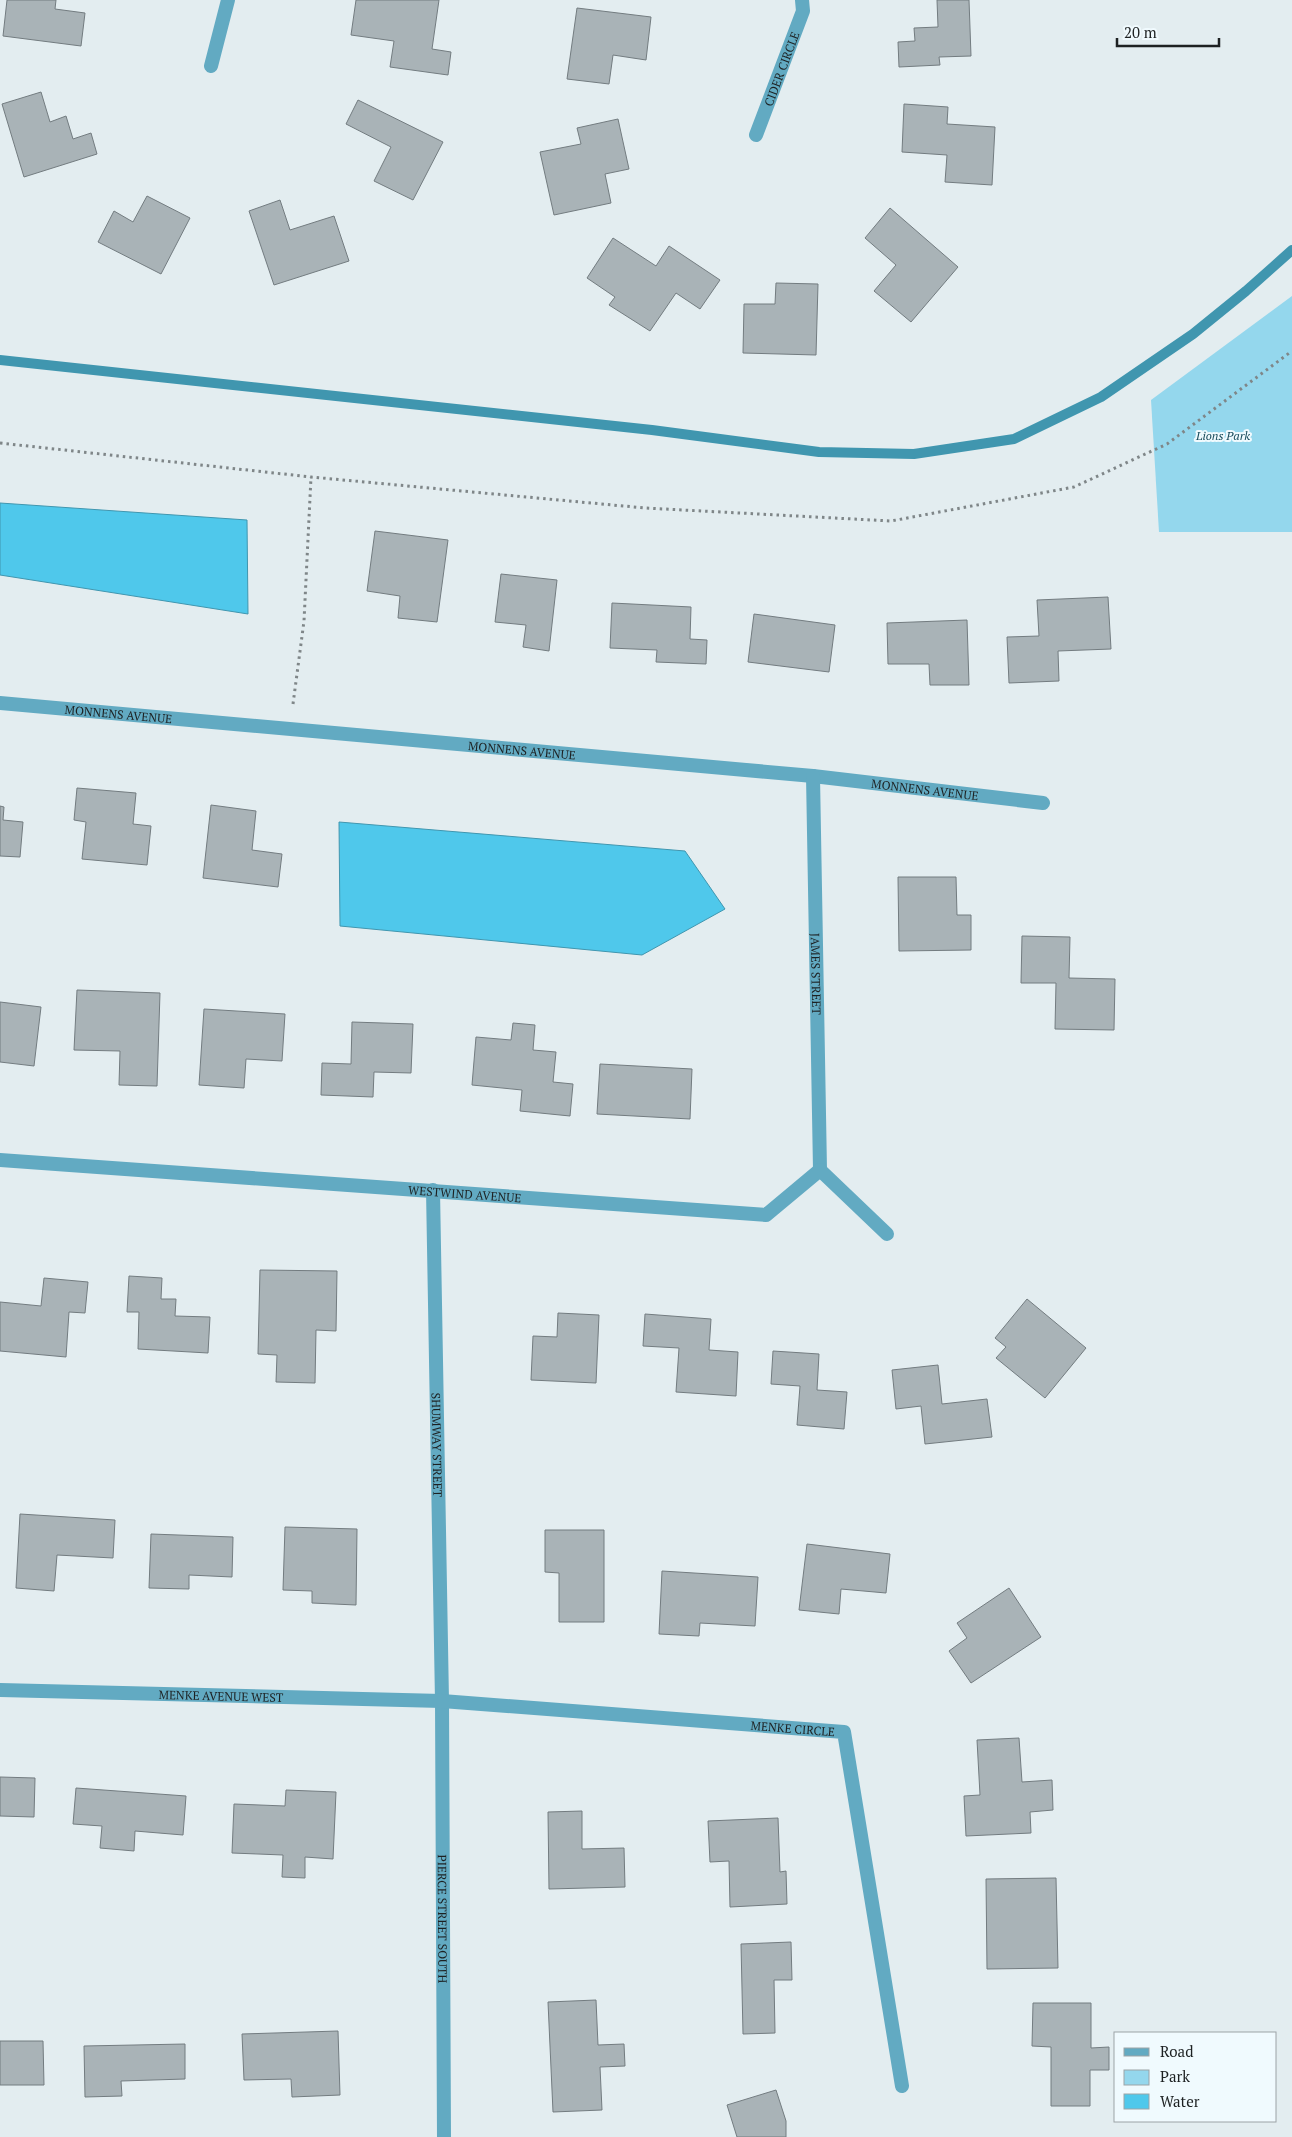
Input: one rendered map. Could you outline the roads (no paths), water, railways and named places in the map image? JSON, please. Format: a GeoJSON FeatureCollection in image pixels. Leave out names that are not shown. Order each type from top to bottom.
{"type":"FeatureCollection","features":[{"type":"Feature","properties":{"kind":"street"},"geometry":{"type":"LineString","coordinates":[[211,66],[228,0]]}},
{"type":"Feature","properties":{"kind":"street","name":"CIDER CIRCLE"},"geometry":{"type":"LineString","coordinates":[[756,136],[802,11],[802,0]]}},
{"type":"Feature","properties":{"kind":"street","name":"MONNENS AVENUE"},"geometry":{"type":"LineString","coordinates":[[0,703],[814,776],[1043,803]]}},
{"type":"Feature","properties":{"kind":"street","name":"JAMES STREET"},"geometry":{"type":"LineString","coordinates":[[814,776],[820,1170]]}},
{"type":"Feature","properties":{"kind":"street","name":"WESTWIND AVENUE"},"geometry":{"type":"LineString","coordinates":[[0,1160],[433,1190],[766,1216],[820,1170]]}},
{"type":"Feature","properties":{"kind":"street"},"geometry":{"type":"LineString","coordinates":[[820,1170],[887,1234]]}},
{"type":"Feature","properties":{"kind":"street","name":"SHUMWAY STREET"},"geometry":{"type":"LineString","coordinates":[[433,1190],[442,1701]]}},
{"type":"Feature","properties":{"kind":"street","name":"MENKE AVENUE WEST"},"geometry":{"type":"LineString","coordinates":[[0,1690],[442,1701]]}},
{"type":"Feature","properties":{"kind":"street","name":"MENKE CIRCLE"},"geometry":{"type":"LineString","coordinates":[[442,1701],[844,1732],[902,2086]]}},
{"type":"Feature","properties":{"kind":"street","name":"PIERCE STREET SOUTH"},"geometry":{"type":"LineString","coordinates":[[442,1701],[444,2137]]}},
{"type":"Feature","properties":{"kind":"water"},"geometry":{"type":"Polygon","coordinates":[[[0,503],[247,520],[248,614],[0,575],[0,503]]]}},
{"type":"Feature","properties":{"kind":"water"},"geometry":{"type":"Polygon","coordinates":[[[339,822],[685,851],[725,909],[642,955],[340,926],[339,822]]]}},
{"type":"Feature","properties":{"kind":"waterway"},"geometry":{"type":"LineString","coordinates":[[0,360],[652,430],[819,452],[914,454],[1014,439],[1101,397],[1193,334],[1246,291],[1292,250]]}},
{"type":"Feature","properties":{"kind":"park label","name":"Lions Park"},"geometry":{"type":"Point","coordinates":[1223,435]}}]}
